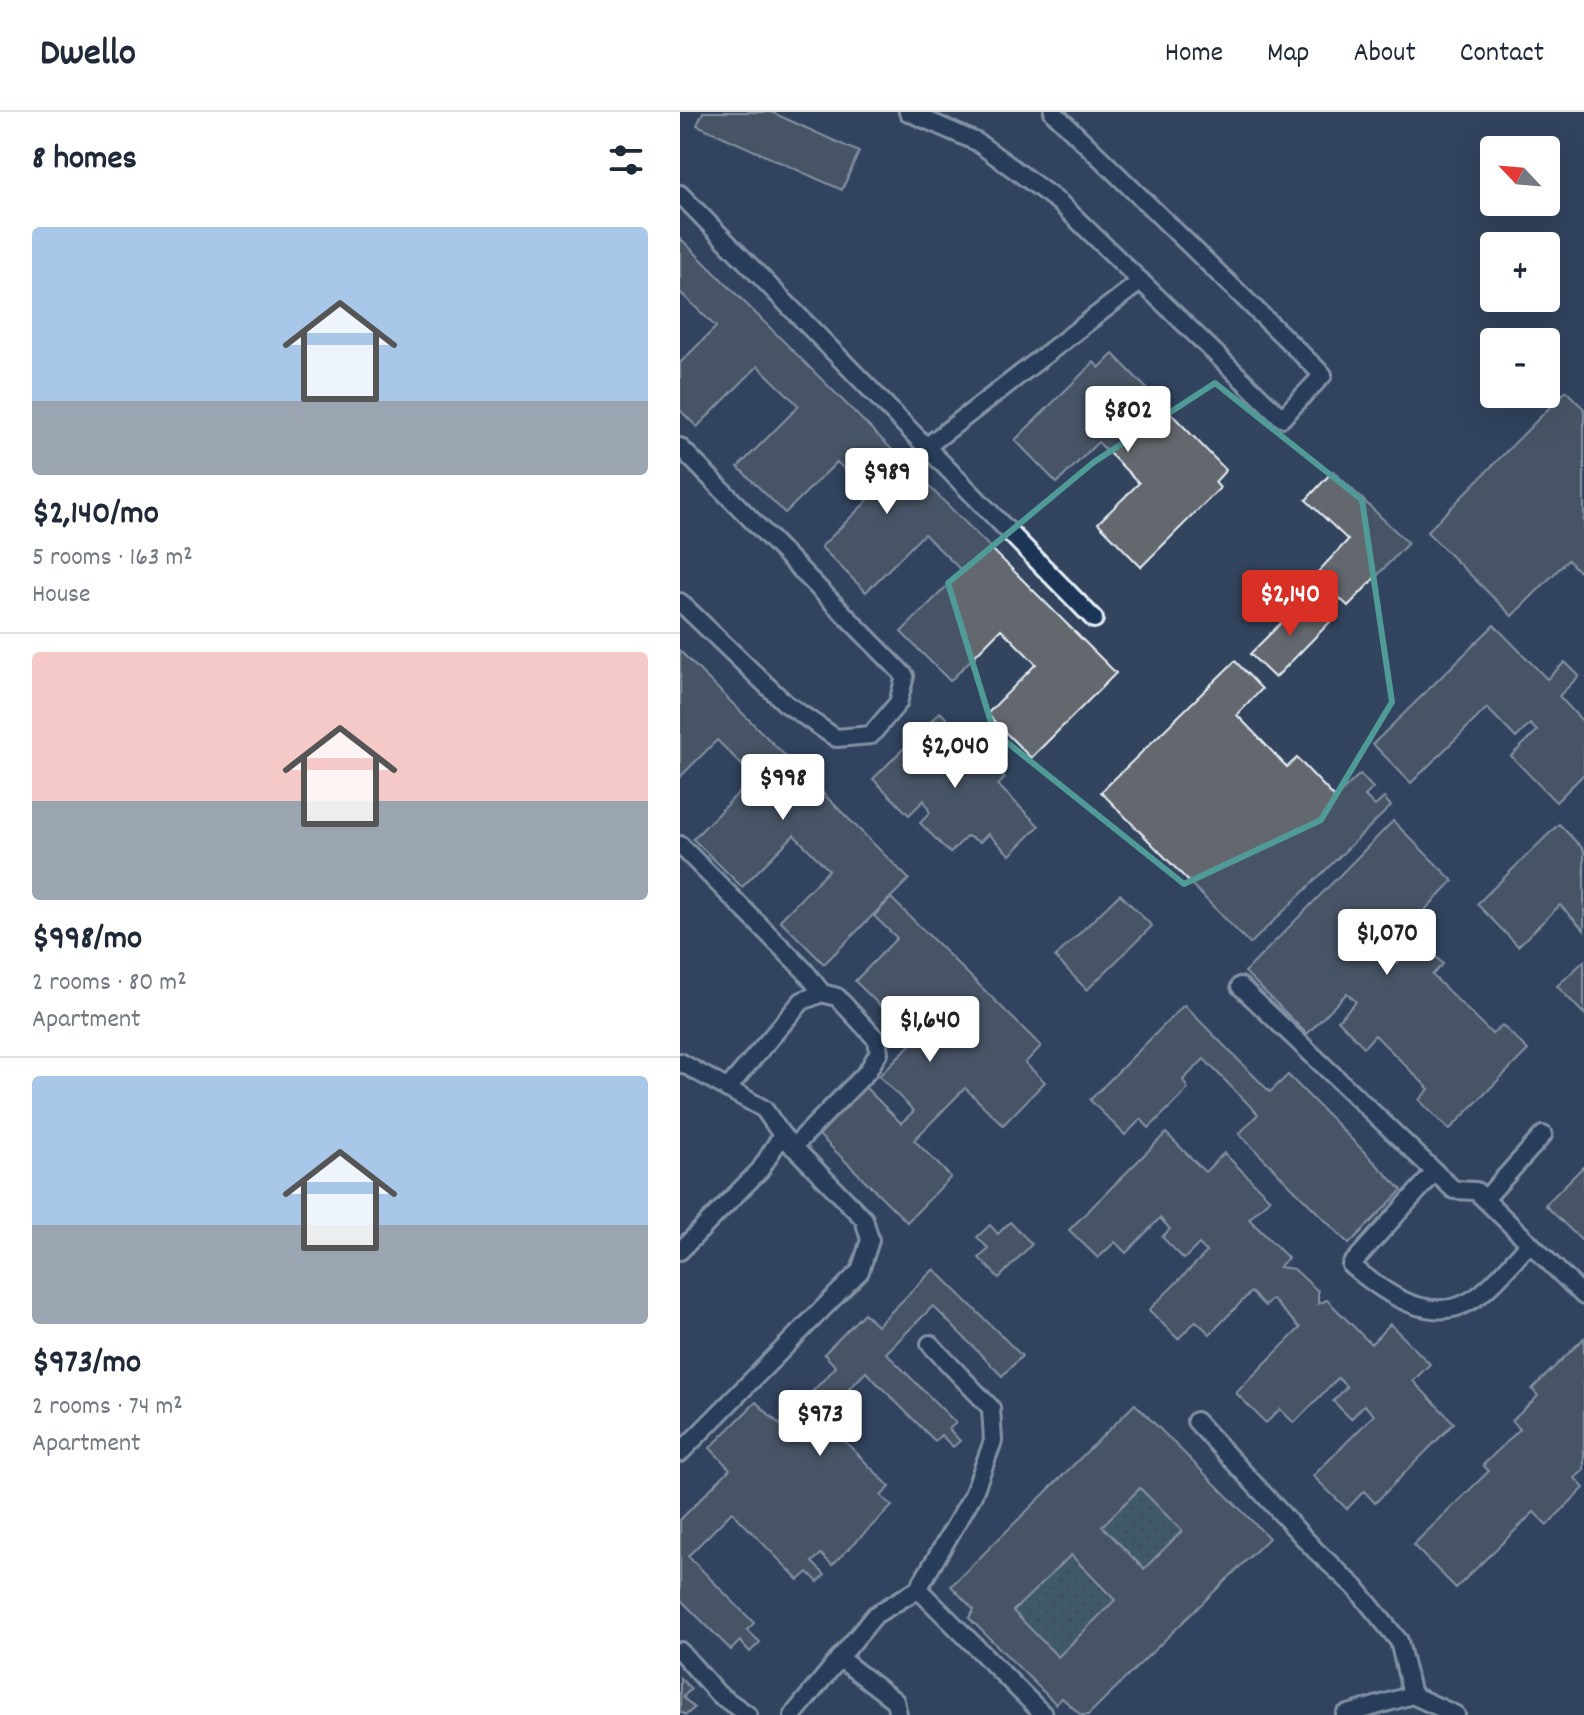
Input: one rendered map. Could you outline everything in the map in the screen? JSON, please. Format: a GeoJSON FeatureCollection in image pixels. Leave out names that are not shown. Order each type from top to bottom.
{"type":"FeatureCollection","features":[{"type":"Feature","properties":{"kind":"lane"},"geometry":{"type":"LineString","coordinates":[[908,112],[977,142],[1060,203],[1282,418],[1323,375],[1053,112]]}},
{"type":"Feature","properties":{"kind":"lane"},"geometry":{"type":"LineString","coordinates":[[680,194],[1094,619]]}},
{"type":"Feature","properties":{"kind":"lane"},"geometry":{"type":"LineString","coordinates":[[926,447],[1141,281]]}},
{"type":"Feature","properties":{"kind":"lane"},"geometry":{"type":"LineString","coordinates":[[680,447],[905,676],[898,703],[871,735],[836,738],[785,703],[680,602]]}},
{"type":"Feature","properties":{"kind":"lane"},"geometry":{"type":"LineString","coordinates":[[680,845],[804,970],[822,993]]}},
{"type":"Feature","properties":{"kind":"lane"},"geometry":{"type":"LineString","coordinates":[[1240,986],[1454,1190],[1476,1191],[1584,1296]]}},
{"type":"Feature","properties":{"kind":"lane"},"geometry":{"type":"LineString","coordinates":[[680,1251],[788,1141],[867,1072],[879,1052],[877,1040],[837,997],[822,993],[802,1001],[727,1089]]}},
{"type":"Feature","properties":{"kind":"lane"},"geometry":{"type":"LineString","coordinates":[[680,1062],[764,1109],[788,1141],[864,1219],[870,1240],[860,1271],[680,1453]]}},
{"type":"Feature","properties":{"kind":"lane"},"geometry":{"type":"LineString","coordinates":[[1485,1199],[1543,1135]]}},
{"type":"Feature","properties":{"kind":"lane"},"geometry":{"type":"LineString","coordinates":[[1435,1172],[1351,1265],[1376,1287],[1409,1305],[1444,1310],[1476,1298],[1530,1243]]}},
{"type":"Feature","properties":{"kind":"lane"},"geometry":{"type":"LineString","coordinates":[[793,1715],[875,1615],[918,1589],[973,1495],[993,1441],[991,1408],[930,1344]]}},
{"type":"Feature","properties":{"kind":"lane"},"geometry":{"type":"LineString","coordinates":[[1196,1421],[1316,1551],[1355,1587],[1399,1641],[1412,1695]]}},
{"type":"Feature","properties":{"kind":"lane"},"geometry":{"type":"LineString","coordinates":[[918,1589],[1044,1715]]}},
{"type":"Feature","properties":{"kind":"lane"},"geometry":{"type":"LineString","coordinates":[[680,1651],[718,1694],[748,1715]]}},
{"type":"Feature","properties":{"kind":"lane"},"geometry":{"type":"LineString","coordinates":[[839,1658],[895,1701],[898,1715]]}},
{"type":"Feature","properties":{"kind":"lane"},"geometry":{"type":"LineString","coordinates":[[1345,1715],[1412,1695],[1456,1715]]}},
{"type":"Feature","properties":{"kind":"highlighted area"},"geometry":{"type":"Polygon","coordinates":[[[1215,383],[1362,500],[1392,702],[1321,820],[1184,884],[994,732],[948,583],[1094,462],[1215,383]]]}},
{"type":"Feature","properties":{"kind":"green space"},"geometry":{"type":"Polygon","coordinates":[[[1140,1488],[1182,1531],[1144,1569],[1102,1526],[1140,1488]]]}},
{"type":"Feature","properties":{"kind":"green space"},"geometry":{"type":"Polygon","coordinates":[[[1071,1555],[1115,1600],[1058,1657],[1013,1611],[1071,1555]]]}},
{"type":"Feature","properties":{"kind":"building"},"geometry":{"type":"Polygon","coordinates":[[[703,112],[771,112],[859,152],[842,190],[697,125],[703,112]]]}},
{"type":"Feature","properties":{"kind":"building"},"geometry":{"type":"Polygon","coordinates":[[[680,238],[1116,673],[1031,758],[987,714],[1036,664],[1001,629],[950,681],[901,632],[962,571],[924,534],[866,592],[821,547],[872,496],[837,462],[785,513],[738,467],[799,406],[758,366],[697,427],[680,410],[680,363],[716,327],[680,292],[680,238]]]}},
{"type":"Feature","properties":{"kind":"building"},"geometry":{"type":"Polygon","coordinates":[[[1113,354],[1226,470],[1215,482],[1220,488],[1141,567],[1098,523],[1139,483],[1098,442],[1057,483],[1015,440],[1094,362],[1099,368],[1113,354]]]}},
{"type":"Feature","properties":{"kind":"building"},"geometry":{"type":"Polygon","coordinates":[[[1566,391],[1584,409],[1584,577],[1568,560],[1512,616],[1427,532],[1549,408],[1560,408],[1560,397],[1566,391]]]}},
{"type":"Feature","properties":{"kind":"building"},"geometry":{"type":"Polygon","coordinates":[[[1333,471],[1408,543],[1348,606],[1315,575],[1348,540],[1306,500],[1333,471]]]}},
{"type":"Feature","properties":{"kind":"building"},"geometry":{"type":"Polygon","coordinates":[[[1306,598],[1330,622],[1275,678],[1250,654],[1306,598]]]}},
{"type":"Feature","properties":{"kind":"building"},"geometry":{"type":"Polygon","coordinates":[[[1494,625],[1547,679],[1565,662],[1579,676],[1559,696],[1584,723],[1584,774],[1556,802],[1511,756],[1537,731],[1530,724],[1516,738],[1487,708],[1411,783],[1373,744],[1494,625]]]}},
{"type":"Feature","properties":{"kind":"building"},"geometry":{"type":"Polygon","coordinates":[[[680,651],[909,879],[824,964],[780,920],[829,870],[794,835],[742,887],[693,839],[754,777],[717,740],[680,777],[680,651]]]}},
{"type":"Feature","properties":{"kind":"building"},"geometry":{"type":"Polygon","coordinates":[[[1235,661],[1262,689],[1237,715],[1287,767],[1297,758],[1335,798],[1360,774],[1373,788],[1365,796],[1375,806],[1384,798],[1391,806],[1250,944],[1101,792],[1235,661]]]}},
{"type":"Feature","properties":{"kind":"building"},"geometry":{"type":"Polygon","coordinates":[[[940,712],[1005,778],[998,785],[1039,826],[1010,855],[988,834],[980,842],[967,836],[950,853],[920,823],[930,813],[924,800],[909,815],[873,779],[940,712]]]}},
{"type":"Feature","properties":{"kind":"building"},"geometry":{"type":"Polygon","coordinates":[[[1393,821],[1453,881],[1385,951],[1397,963],[1419,940],[1443,964],[1432,975],[1492,1034],[1502,1025],[1528,1050],[1449,1130],[1419,1100],[1429,1089],[1375,1035],[1364,1047],[1338,1020],[1356,1002],[1347,993],[1307,1034],[1245,972],[1393,821]]]}},
{"type":"Feature","properties":{"kind":"building"},"geometry":{"type":"Polygon","coordinates":[[[1559,824],[1584,850],[1584,930],[1560,905],[1518,946],[1477,904],[1559,824]]]}},
{"type":"Feature","properties":{"kind":"building"},"geometry":{"type":"Polygon","coordinates":[[[1120,894],[1152,926],[1087,990],[1055,957],[1120,894]]]}},
{"type":"Feature","properties":{"kind":"building"},"geometry":{"type":"Polygon","coordinates":[[[891,898],[1041,1046],[1025,1063],[1045,1082],[1003,1125],[965,1088],[914,1140],[951,1177],[907,1222],[819,1135],[865,1087],[901,1123],[914,1111],[879,1076],[915,1040],[855,981],[897,938],[874,916],[891,898]]]}},
{"type":"Feature","properties":{"kind":"building"},"geometry":{"type":"Polygon","coordinates":[[[1584,961],[1584,1014],[1557,986],[1584,961]]]}},
{"type":"Feature","properties":{"kind":"building"},"geometry":{"type":"Polygon","coordinates":[[[1184,1005],[1270,1092],[1288,1075],[1402,1190],[1349,1244],[1239,1134],[1258,1114],[1204,1059],[1183,1080],[1188,1089],[1149,1128],[1141,1119],[1125,1135],[1090,1100],[1184,1005]]]}},
{"type":"Feature","properties":{"kind":"building"},"geometry":{"type":"Polygon","coordinates":[[[1166,1133],[1205,1172],[1224,1153],[1270,1199],[1249,1219],[1288,1258],[1279,1267],[1294,1269],[1318,1291],[1318,1304],[1327,1300],[1371,1344],[1390,1324],[1430,1364],[1413,1381],[1454,1423],[1375,1503],[1364,1491],[1347,1509],[1313,1476],[1374,1415],[1364,1405],[1351,1419],[1333,1401],[1347,1387],[1338,1378],[1294,1423],[1280,1409],[1266,1423],[1236,1393],[1300,1328],[1272,1299],[1265,1306],[1251,1292],[1210,1334],[1196,1321],[1178,1339],[1149,1310],[1207,1252],[1199,1244],[1184,1259],[1162,1237],[1170,1229],[1160,1218],[1126,1253],[1115,1242],[1098,1258],[1069,1230],[1166,1133]]]}},
{"type":"Feature","properties":{"kind":"building"},"geometry":{"type":"Polygon","coordinates":[[[1584,1166],[1584,1243],[1545,1205],[1584,1166]]]}},
{"type":"Feature","properties":{"kind":"building"},"geometry":{"type":"Polygon","coordinates":[[[1010,1222],[1032,1244],[999,1278],[979,1258],[989,1249],[977,1237],[990,1225],[998,1234],[1010,1222]]]}},
{"type":"Feature","properties":{"kind":"building"},"geometry":{"type":"Polygon","coordinates":[[[934,1269],[1022,1356],[1002,1376],[933,1306],[886,1353],[956,1423],[949,1429],[960,1441],[953,1447],[941,1435],[935,1441],[866,1372],[821,1417],[890,1487],[881,1496],[892,1506],[832,1565],[821,1554],[812,1562],[825,1575],[818,1582],[808,1572],[799,1580],[732,1512],[688,1556],[754,1623],[747,1630],[760,1642],[750,1652],[740,1641],[731,1650],[680,1599],[680,1520],[730,1469],[710,1448],[756,1402],[780,1425],[836,1367],[824,1354],[864,1313],[877,1326],[934,1269]]]}},
{"type":"Feature","properties":{"kind":"building"},"geometry":{"type":"Polygon","coordinates":[[[1584,1338],[1584,1470],[1575,1478],[1584,1488],[1547,1525],[1534,1512],[1456,1588],[1413,1545],[1489,1471],[1483,1465],[1520,1429],[1512,1421],[1538,1396],[1532,1389],[1584,1338]]]}},
{"type":"Feature","properties":{"kind":"building"},"geometry":{"type":"Polygon","coordinates":[[[1135,1404],[1269,1538],[1088,1715],[1081,1715],[1062,1698],[1056,1704],[969,1618],[974,1610],[951,1586],[1135,1404]],[[1140,1488],[1102,1526],[1144,1569],[1182,1531],[1140,1488]],[[1071,1555],[1013,1611],[1058,1657],[1115,1600],[1071,1555]]]}},
{"type":"Feature","properties":{"kind":"building"},"geometry":{"type":"Polygon","coordinates":[[[680,1678],[691,1689],[683,1697],[694,1708],[686,1715],[680,1712],[680,1678]]]}}]}
